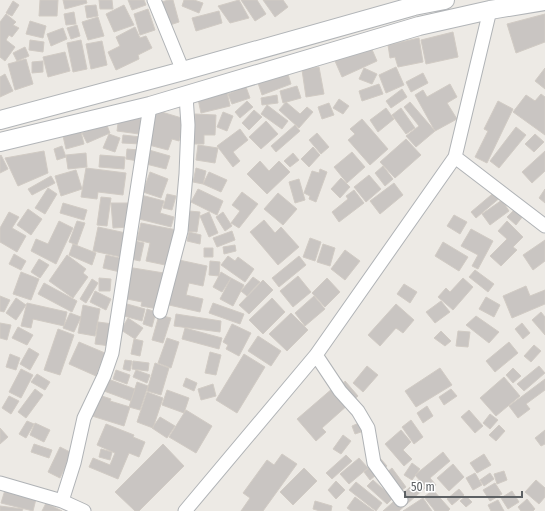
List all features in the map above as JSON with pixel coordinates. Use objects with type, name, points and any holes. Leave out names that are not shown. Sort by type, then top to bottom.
[{"type":"main road","points":[[0,120],[183,70],[413,3],[445,0]]},
{"type":"main road","points":[[0,142],[150,106],[419,26],[490,10],[545,1]]},
{"type":"street","points":[[154,0],[183,70]]},
{"type":"street","points":[[185,511],[316,355],[455,157],[490,10]]},
{"type":"street","points":[[160,312],[181,231],[186,174],[188,125],[186,96]]},
{"type":"street","points":[[62,501],[74,463],[84,418],[104,376],[112,353],[150,106]]},
{"type":"street","points":[[455,157],[545,226]]},
{"type":"street","points":[[316,355],[340,391],[358,411],[368,428],[374,463],[401,500]]},
{"type":"street","points":[[0,483],[62,501],[84,511]]},
{"type":"building","points":[[40,0],[58,0],[57,16],[39,16]]},
{"type":"building","points":[[63,0],[86,0],[87,3],[65,9]]},
{"type":"building","points":[[99,0],[112,0],[113,9],[100,9]]},
{"type":"building","points":[[128,0],[144,0],[146,5],[132,10]]},
{"type":"building","points":[[173,0],[179,22],[167,26],[161,2]]},
{"type":"building","points":[[184,0],[194,0],[203,3],[199,13],[182,6]]},
{"type":"building","points":[[239,0],[249,18],[230,23],[218,6]]},
{"type":"building","points":[[241,0],[257,0],[266,14],[255,21]]},
{"type":"building","points":[[263,0],[283,0],[288,7],[275,17]]},
{"type":"building","points":[[13,1],[19,5],[12,16],[6,13]]},
{"type":"building","points":[[96,5],[98,16],[87,18],[85,6]]},
{"type":"building","points":[[124,5],[134,25],[114,32],[106,14]]},
{"type":"building","points":[[148,9],[155,30],[140,35],[134,14]]},
{"type":"building","points":[[219,11],[222,23],[196,31],[192,18]]},
{"type":"building","points":[[74,12],[76,24],[66,25],[64,14]]},
{"type":"building","points":[[6,14],[16,22],[13,25],[19,28],[12,37],[9,35],[6,40],[15,47],[5,61],[0,57],[0,22]]},
{"type":"building","points":[[545,14],[545,42],[516,53],[507,24]]},
{"type":"building","points":[[98,17],[104,36],[88,40],[82,22]]},
{"type":"building","points":[[30,21],[46,26],[43,38],[26,34]]},
{"type":"building","points":[[77,25],[80,36],[71,39],[67,28]]},
{"type":"building","points":[[135,27],[140,38],[146,36],[152,48],[138,55],[139,59],[116,70],[108,52],[120,46],[116,37]]},
{"type":"building","points":[[63,28],[67,39],[51,46],[47,34]]},
{"type":"building","points":[[453,32],[458,57],[426,64],[421,40]]},
{"type":"building","points":[[419,38],[423,62],[398,67],[395,57],[390,58],[388,45]]},
{"type":"building","points":[[30,40],[44,42],[43,52],[29,50]]},
{"type":"building","points":[[81,40],[87,69],[73,72],[67,43]]},
{"type":"building","points":[[102,41],[107,65],[91,69],[86,44]]},
{"type":"building","points":[[370,45],[377,61],[342,77],[335,61]]},
{"type":"building","points":[[25,47],[29,56],[17,61],[13,53]]},
{"type":"building","points":[[65,52],[70,71],[48,77],[43,57]]},
{"type":"building","points":[[26,59],[33,84],[15,90],[8,64]]},
{"type":"building","points":[[43,61],[43,72],[32,73],[32,62]]},
{"type":"building","points":[[319,67],[324,94],[306,97],[302,70]]},
{"type":"building","points":[[396,67],[404,85],[386,93],[379,75]]},
{"type":"building","points":[[364,68],[377,74],[372,84],[359,79]]},
{"type":"building","points":[[545,68],[545,89],[535,81]]},
{"type":"building","points":[[287,71],[291,84],[262,95],[258,83]]},
{"type":"building","points":[[423,73],[428,83],[411,92],[406,82]]},
{"type":"building","points":[[5,74],[13,91],[0,97],[0,77]]},
{"type":"building","points":[[379,84],[383,94],[362,101],[359,91]]},
{"type":"building","points":[[450,84],[457,97],[447,103],[457,119],[435,131],[415,95],[423,90],[427,97]]},
{"type":"building","points":[[297,86],[301,98],[283,103],[280,91]]},
{"type":"building","points":[[246,87],[250,98],[232,104],[228,94]]},
{"type":"building","points":[[402,89],[407,97],[391,108],[386,101]]},
{"type":"building","points":[[227,92],[230,106],[201,113],[198,99]]},
{"type":"building","points":[[541,94],[545,97],[545,135],[513,112],[526,95],[535,101]]},
{"type":"building","points":[[277,95],[278,103],[262,105],[261,98]]},
{"type":"building","points":[[339,99],[349,106],[343,114],[333,108]]},
{"type":"building","points":[[247,101],[253,107],[240,118],[235,112]]},
{"type":"building","points":[[498,101],[513,109],[487,163],[475,157],[488,131],[484,129]]},
{"type":"building","points":[[286,102],[300,114],[307,107],[313,112],[299,128],[279,110]]},
{"type":"building","points":[[410,102],[435,131],[416,147],[406,136],[419,126],[404,107]]},
{"type":"building","points":[[329,103],[334,115],[322,119],[318,107]]},
{"type":"building","points":[[267,105],[288,121],[282,129],[261,114]]},
{"type":"building","points":[[386,108],[394,119],[378,132],[370,120]]},
{"type":"building","points":[[401,108],[415,128],[406,134],[392,115]]},
{"type":"building","points":[[155,110],[185,119],[179,141],[172,139],[168,150],[145,144]]},
{"type":"building","points":[[254,110],[262,117],[249,130],[242,123]]},
{"type":"building","points":[[223,112],[233,116],[227,131],[217,127]]},
{"type":"building","points":[[195,114],[216,115],[215,135],[204,135],[204,144],[193,144]]},
{"type":"building","points":[[119,115],[141,118],[139,134],[117,131]]},
{"type":"building","points":[[362,119],[388,149],[370,165],[348,140],[355,134],[350,129]]},
{"type":"building","points":[[266,121],[278,134],[261,149],[249,137]]},
{"type":"building","points":[[106,123],[110,133],[87,143],[82,133]]},
{"type":"building","points":[[295,125],[300,131],[276,152],[271,146]]},
{"type":"building","points":[[516,127],[526,135],[499,168],[490,161]]},
{"type":"building","points":[[240,129],[248,140],[233,152],[240,161],[233,167],[217,146]]},
{"type":"building","points":[[81,132],[84,144],[66,149],[63,136]]},
{"type":"building","points":[[317,133],[329,147],[321,154],[309,140]]},
{"type":"building","points":[[109,134],[120,138],[115,152],[103,148]]},
{"type":"building","points":[[535,134],[544,142],[534,152],[525,144]]},
{"type":"building","points":[[123,135],[141,137],[141,144],[122,143]]},
{"type":"building","points":[[406,139],[421,155],[395,178],[380,162]]},
{"type":"building","points":[[198,145],[218,148],[215,163],[196,160]]},
{"type":"building","points":[[62,146],[66,157],[57,160],[54,149]]},
{"type":"building","points":[[313,147],[320,155],[309,167],[301,159]]},
{"type":"building","points":[[127,149],[139,150],[138,161],[126,159]]},
{"type":"building","points":[[149,150],[170,156],[166,169],[146,164]]},
{"type":"building","points":[[44,151],[48,173],[18,186],[5,158]]},
{"type":"building","points":[[545,151],[545,171],[532,183],[522,172]]},
{"type":"building","points":[[352,152],[365,167],[347,183],[334,167]]},
{"type":"building","points":[[86,153],[87,167],[68,169],[66,155]]},
{"type":"building","points":[[293,153],[299,160],[290,167],[284,161]]},
{"type":"building","points":[[1,155],[8,169],[0,173],[0,156]]},
{"type":"building","points":[[100,155],[125,157],[124,169],[99,167]]},
{"type":"building","points":[[260,161],[269,171],[279,161],[290,172],[267,194],[247,174]]},
{"type":"building","points":[[383,166],[393,179],[385,186],[375,173]]},
{"type":"building","points":[[86,168],[126,173],[123,195],[98,192],[97,199],[81,197]]},
{"type":"building","points":[[196,168],[206,171],[203,184],[193,182]]},
{"type":"building","points":[[320,169],[327,172],[316,202],[309,199],[310,196],[304,193],[312,171],[319,173]]},
{"type":"building","points":[[76,170],[82,189],[61,196],[55,176]]},
{"type":"building","points":[[150,172],[168,179],[161,198],[143,192]]},
{"type":"building","points":[[209,172],[227,180],[221,192],[203,184]]},
{"type":"building","points":[[369,175],[381,189],[366,202],[354,187]]},
{"type":"building","points":[[51,176],[55,183],[32,195],[28,189]]},
{"type":"building","points":[[341,178],[350,187],[340,198],[331,189]]},
{"type":"building","points":[[299,179],[305,200],[295,203],[289,182]]},
{"type":"building","points":[[394,183],[403,195],[380,214],[370,201]]},
{"type":"building","points":[[48,188],[57,194],[45,214],[35,208]]},
{"type":"building","points":[[198,189],[223,201],[217,215],[191,202]]},
{"type":"building","points":[[545,189],[545,203],[539,198]]},
{"type":"building","points":[[354,190],[364,203],[339,222],[332,212],[348,199],[346,196]]},
{"type":"building","points":[[497,190],[502,196],[476,218],[471,212]]},
{"type":"building","points":[[242,192],[258,204],[239,228],[231,223],[240,211],[232,205]]},
{"type":"building","points":[[278,193],[297,209],[283,225],[264,209]]},
{"type":"building","points":[[167,194],[176,196],[172,210],[163,208]]},
{"type":"building","points":[[141,195],[164,201],[160,213],[174,217],[171,227],[135,218]]},
{"type":"building","points":[[101,197],[111,198],[107,226],[97,225]]},
{"type":"building","points":[[502,200],[509,211],[490,225],[482,214]]},
{"type":"building","points":[[63,203],[87,210],[84,220],[60,213]]},
{"type":"building","points":[[111,203],[128,203],[129,227],[113,228]]},
{"type":"building","points":[[28,209],[42,219],[31,235],[17,225]]},
{"type":"building","points":[[515,209],[523,216],[516,225],[507,217]]},
{"type":"building","points":[[189,211],[200,212],[197,232],[186,231]]},
{"type":"building","points":[[9,212],[19,217],[12,228],[26,236],[17,252],[0,242],[0,228]]},
{"type":"building","points":[[209,212],[218,233],[209,237],[200,216]]},
{"type":"building","points":[[223,212],[232,226],[225,231],[216,217]]},
{"type":"building","points":[[454,215],[467,222],[460,234],[447,226]]},
{"type":"building","points":[[264,220],[275,233],[281,227],[299,247],[278,265],[250,232]]},
{"type":"building","points":[[59,221],[73,228],[56,264],[31,251],[36,239],[48,244]]},
{"type":"building","points":[[77,221],[85,223],[77,245],[69,242]]},
{"type":"building","points":[[507,221],[523,237],[513,247],[517,250],[501,266],[490,256],[507,239],[498,231]]},
{"type":"building","points":[[141,223],[177,230],[170,266],[146,261],[150,243],[137,240]]},
{"type":"building","points":[[98,227],[126,233],[121,257],[93,251]]},
{"type":"building","points":[[471,229],[493,241],[478,269],[472,266],[478,255],[461,246]]},
{"type":"building","points":[[232,231],[235,240],[217,247],[213,238]]},
{"type":"building","points":[[189,232],[201,235],[200,244],[187,241]]},
{"type":"building","points":[[310,238],[321,242],[315,261],[303,257]]},
{"type":"building","points":[[545,240],[545,261],[533,270],[523,255]]},
{"type":"building","points":[[135,241],[144,243],[140,261],[131,259]]},
{"type":"building","points":[[443,242],[468,257],[459,271],[435,256]]},
{"type":"building","points":[[73,244],[96,253],[92,265],[69,255]]},
{"type":"building","points":[[323,244],[335,248],[330,266],[317,262]]},
{"type":"building","points":[[235,245],[236,251],[224,254],[223,247]]},
{"type":"building","points":[[204,248],[213,248],[213,257],[204,257]]},
{"type":"building","points":[[345,250],[360,261],[345,280],[331,269]]},
{"type":"building","points":[[14,254],[26,261],[21,270],[9,264]]},
{"type":"building","points":[[67,255],[86,269],[83,273],[88,277],[73,298],[49,281]]},
{"type":"building","points":[[106,255],[124,259],[120,272],[103,268]]},
{"type":"building","points":[[228,256],[235,261],[238,257],[254,269],[245,282],[221,265]]},
{"type":"building","points":[[299,256],[306,265],[279,287],[272,278]]},
{"type":"building","points":[[39,259],[49,265],[40,278],[31,272]]},
{"type":"building","points":[[179,260],[207,266],[203,286],[189,283],[186,295],[203,299],[200,312],[169,305]]},
{"type":"building","points":[[210,261],[220,262],[219,276],[209,275]]},
{"type":"building","points":[[127,267],[164,273],[158,309],[141,306],[142,302],[122,298]]},
{"type":"building","points":[[475,270],[494,284],[488,292],[469,277]]},
{"type":"building","points":[[21,272],[39,279],[31,300],[13,294]]},
{"type":"building","points":[[221,272],[231,278],[222,292],[213,287]]},
{"type":"building","points":[[298,276],[311,292],[293,307],[280,291]]},
{"type":"building","points":[[253,277],[260,282],[247,296],[241,291]]},
{"type":"building","points":[[99,278],[111,279],[110,291],[99,291]]},
{"type":"building","points":[[231,278],[244,285],[233,306],[220,299]]},
{"type":"building","points":[[327,278],[340,292],[325,307],[312,293]]},
{"type":"building","points":[[463,278],[473,287],[453,310],[438,297],[446,288],[450,292]]},
{"type":"building","points":[[92,279],[98,283],[86,303],[80,299]]},
{"type":"building","points":[[263,280],[273,290],[249,314],[239,305]]},
{"type":"building","points":[[44,283],[77,301],[72,312],[38,294]]},
{"type":"building","points":[[404,284],[417,292],[410,303],[397,294]]},
{"type":"building","points":[[526,286],[530,296],[545,290],[545,304],[512,318],[503,296]]},
{"type":"building","points":[[95,291],[111,299],[106,310],[90,302]]},
{"type":"building","points":[[0,296],[10,300],[4,312],[0,311]]},
{"type":"building","points":[[314,296],[325,309],[305,326],[295,313]]},
{"type":"building","points":[[486,297],[500,305],[494,317],[479,309]]},
{"type":"building","points":[[16,298],[26,305],[16,320],[6,313]]},
{"type":"building","points":[[272,298],[285,312],[263,334],[249,320]]},
{"type":"building","points":[[441,301],[450,312],[435,323],[426,312]]},
{"type":"building","points":[[27,303],[67,312],[64,326],[33,319],[31,328],[21,326]]},
{"type":"building","points":[[213,303],[244,314],[240,324],[209,313]]},
{"type":"building","points":[[127,304],[145,309],[142,321],[124,316]]},
{"type":"building","points":[[396,304],[414,320],[403,333],[396,328],[380,346],[368,335]]},
{"type":"building","points":[[83,305],[100,309],[95,336],[78,333]]},
{"type":"building","points":[[147,309],[156,312],[152,327],[143,324]]},
{"type":"building","points":[[541,312],[545,317],[545,335],[532,320]]},
{"type":"building","points":[[70,313],[81,317],[74,332],[63,328]]},
{"type":"building","points":[[291,313],[308,330],[287,351],[269,334]]},
{"type":"building","points":[[176,314],[221,321],[220,332],[174,326]]},
{"type":"building","points":[[159,315],[171,318],[163,343],[152,340]]},
{"type":"building","points":[[476,316],[499,332],[489,343],[466,325]]},
{"type":"building","points":[[128,318],[143,328],[135,339],[121,330]]},
{"type":"building","points":[[98,322],[113,324],[110,346],[95,344]]},
{"type":"building","points":[[0,323],[11,325],[7,340],[0,338]]},
{"type":"building","points":[[522,323],[530,333],[523,339],[515,329]]},
{"type":"building","points":[[232,324],[251,333],[239,356],[226,349],[228,345],[223,342]]},
{"type":"building","points":[[18,327],[33,335],[27,345],[12,338]]},
{"type":"building","points":[[185,328],[222,338],[219,349],[182,339]]},
{"type":"building","points":[[58,329],[74,335],[60,375],[44,370]]},
{"type":"building","points":[[441,331],[451,341],[445,346],[434,338]]},
{"type":"building","points":[[458,331],[470,332],[468,347],[456,346]]},
{"type":"building","points":[[258,336],[281,351],[271,366],[248,351]]},
{"type":"building","points":[[167,338],[179,342],[171,368],[158,363]]},
{"type":"building","points":[[134,339],[143,341],[140,356],[131,354]]},
{"type":"building","points":[[79,342],[105,353],[96,376],[69,364]]},
{"type":"building","points":[[509,342],[518,353],[495,372],[486,361]]},
{"type":"building","points":[[534,345],[541,351],[531,362],[524,356]]},
{"type":"building","points":[[29,348],[39,354],[30,370],[20,364]]},
{"type":"building","points":[[210,352],[221,355],[216,375],[205,373]]},
{"type":"building","points":[[10,354],[20,358],[16,370],[6,367]]},
{"type":"building","points":[[244,354],[265,367],[237,413],[216,400]]},
{"type":"building","points":[[125,360],[132,361],[130,371],[123,369]]},
{"type":"building","points":[[133,361],[149,363],[148,371],[132,369]]},
{"type":"building","points":[[155,363],[169,368],[161,395],[147,391]]},
{"type":"building","points":[[367,366],[378,375],[363,392],[353,383]]},
{"type":"building","points":[[539,366],[545,373],[524,391],[517,384]]},
{"type":"building","points":[[440,368],[452,385],[416,407],[405,391]]},
{"type":"building","points":[[513,368],[521,376],[513,383],[506,375]]},
{"type":"building","points":[[21,369],[33,375],[21,398],[9,392]]},
{"type":"building","points":[[116,370],[130,375],[127,384],[113,379]]},
{"type":"building","points":[[136,370],[150,375],[147,383],[133,377]]},
{"type":"building","points":[[37,374],[50,382],[45,390],[31,382]]},
{"type":"building","points":[[337,375],[344,383],[345,381],[358,396],[322,428],[326,432],[316,441],[297,419],[333,388]]},
{"type":"building","points":[[504,377],[520,396],[496,416],[480,398]]},
{"type":"building","points":[[186,378],[197,383],[194,391],[183,386]]},
{"type":"building","points":[[108,379],[135,389],[131,401],[104,391]]},
{"type":"building","points":[[545,379],[545,390],[526,404],[530,409],[518,418],[509,406]]},
{"type":"building","points":[[137,382],[148,386],[140,410],[129,407]]},
{"type":"building","points":[[213,384],[216,396],[201,400],[198,389]]},
{"type":"building","points":[[35,389],[43,395],[26,418],[18,412]]},
{"type":"building","points":[[451,389],[457,396],[444,405],[439,397]]},
{"type":"building","points":[[167,390],[189,398],[184,413],[162,405]]},
{"type":"building","points":[[147,392],[163,398],[153,428],[137,422]]},
{"type":"building","points":[[99,395],[111,399],[110,401],[130,407],[124,426],[92,416]]},
{"type":"building","points":[[9,396],[19,401],[11,414],[2,408]]},
{"type":"building","points":[[427,406],[433,416],[423,423],[417,413]]},
{"type":"building","points":[[186,410],[212,426],[196,453],[169,437]]},
{"type":"building","points":[[469,410],[483,426],[475,433],[461,417]]},
{"type":"building","points":[[490,414],[498,420],[490,429],[483,423]]},
{"type":"building","points":[[160,417],[175,426],[167,438],[152,428]]},
{"type":"building","points":[[366,420],[370,429],[355,434],[352,426]]},
{"type":"building","points":[[411,420],[423,437],[414,444],[402,427]]},
{"type":"building","points":[[27,421],[34,424],[26,438],[19,434]]},
{"type":"building","points":[[35,423],[50,430],[44,442],[30,435]]},
{"type":"building","points":[[106,424],[134,435],[133,437],[145,442],[139,457],[129,453],[118,479],[89,467],[93,458],[110,465],[115,453],[97,445]]},
{"type":"building","points":[[499,425],[505,431],[496,441],[489,435]]},
{"type":"building","points":[[0,428],[8,437],[0,444]]},
{"type":"building","points":[[401,430],[411,442],[403,450],[412,459],[404,466],[385,444]]},
{"type":"building","points":[[545,430],[545,444],[541,446],[535,438]]},
{"type":"building","points":[[343,435],[351,441],[341,454],[333,449]]},
{"type":"building","points":[[34,444],[52,450],[49,458],[31,452]]},
{"type":"building","points":[[163,444],[184,466],[139,511],[135,511],[115,492]]},
{"type":"building","points":[[60,447],[72,453],[60,478],[48,472]]},
{"type":"building","points":[[101,449],[112,452],[110,460],[99,457]]},
{"type":"building","points":[[443,452],[450,461],[430,478],[436,485],[429,491],[415,475]]},
{"type":"building","points":[[282,454],[297,464],[263,511],[241,511],[250,498],[243,493],[267,460],[274,465]]},
{"type":"building","points":[[484,454],[491,465],[477,473],[470,463]]},
{"type":"building","points":[[346,455],[352,461],[332,479],[326,473]]},
{"type":"building","points":[[359,458],[368,468],[349,484],[340,474]]},
{"type":"building","points":[[380,458],[387,466],[370,480],[364,472]]},
{"type":"building","points":[[412,463],[420,469],[412,480],[404,475]]},
{"type":"building","points":[[453,464],[464,477],[449,491],[437,478]]},
{"type":"building","points":[[304,468],[317,481],[293,505],[280,492]]},
{"type":"building","points":[[392,468],[406,487],[394,496],[380,478]]},
{"type":"building","points":[[504,471],[507,480],[497,484],[494,474]]},
{"type":"building","points":[[475,473],[482,485],[473,490],[466,478]]},
{"type":"building","points":[[490,473],[494,479],[484,486],[480,480]]},
{"type":"building","points":[[373,480],[393,498],[387,504],[367,486]]},
{"type":"building","points":[[418,480],[425,488],[399,511],[383,511]]},
{"type":"building","points":[[536,480],[545,488],[545,497],[539,504],[525,492]]},
{"type":"building","points":[[336,481],[345,490],[336,499],[328,490]]},
{"type":"building","points":[[356,482],[382,503],[376,511],[349,490]]},
{"type":"building","points":[[495,483],[502,494],[490,501],[483,490]]},
{"type":"building","points":[[459,489],[464,495],[452,505],[447,499]]},
{"type":"building","points":[[5,490],[36,499],[33,511],[1,503]]},
{"type":"building","points":[[433,490],[450,509],[448,511],[435,511],[424,497]]},
{"type":"building","points":[[512,491],[519,502],[508,509],[501,498]]},
{"type":"building","points":[[466,496],[472,502],[466,507],[460,501]]},
{"type":"building","points":[[355,497],[374,511],[351,511],[347,508]]},
{"type":"building","points":[[423,498],[432,511],[403,511]]},
{"type":"building","points":[[527,499],[535,509],[533,511],[521,511],[518,507]]},
{"type":"building","points":[[498,500],[504,511],[491,511],[488,505]]},
{"type":"building","points":[[315,501],[332,506],[331,511],[320,511],[313,509]]},
{"type":"building","points":[[46,503],[62,511],[42,511]]},
{"type":"building","points":[[0,506],[23,509],[22,511],[0,511]]}]
